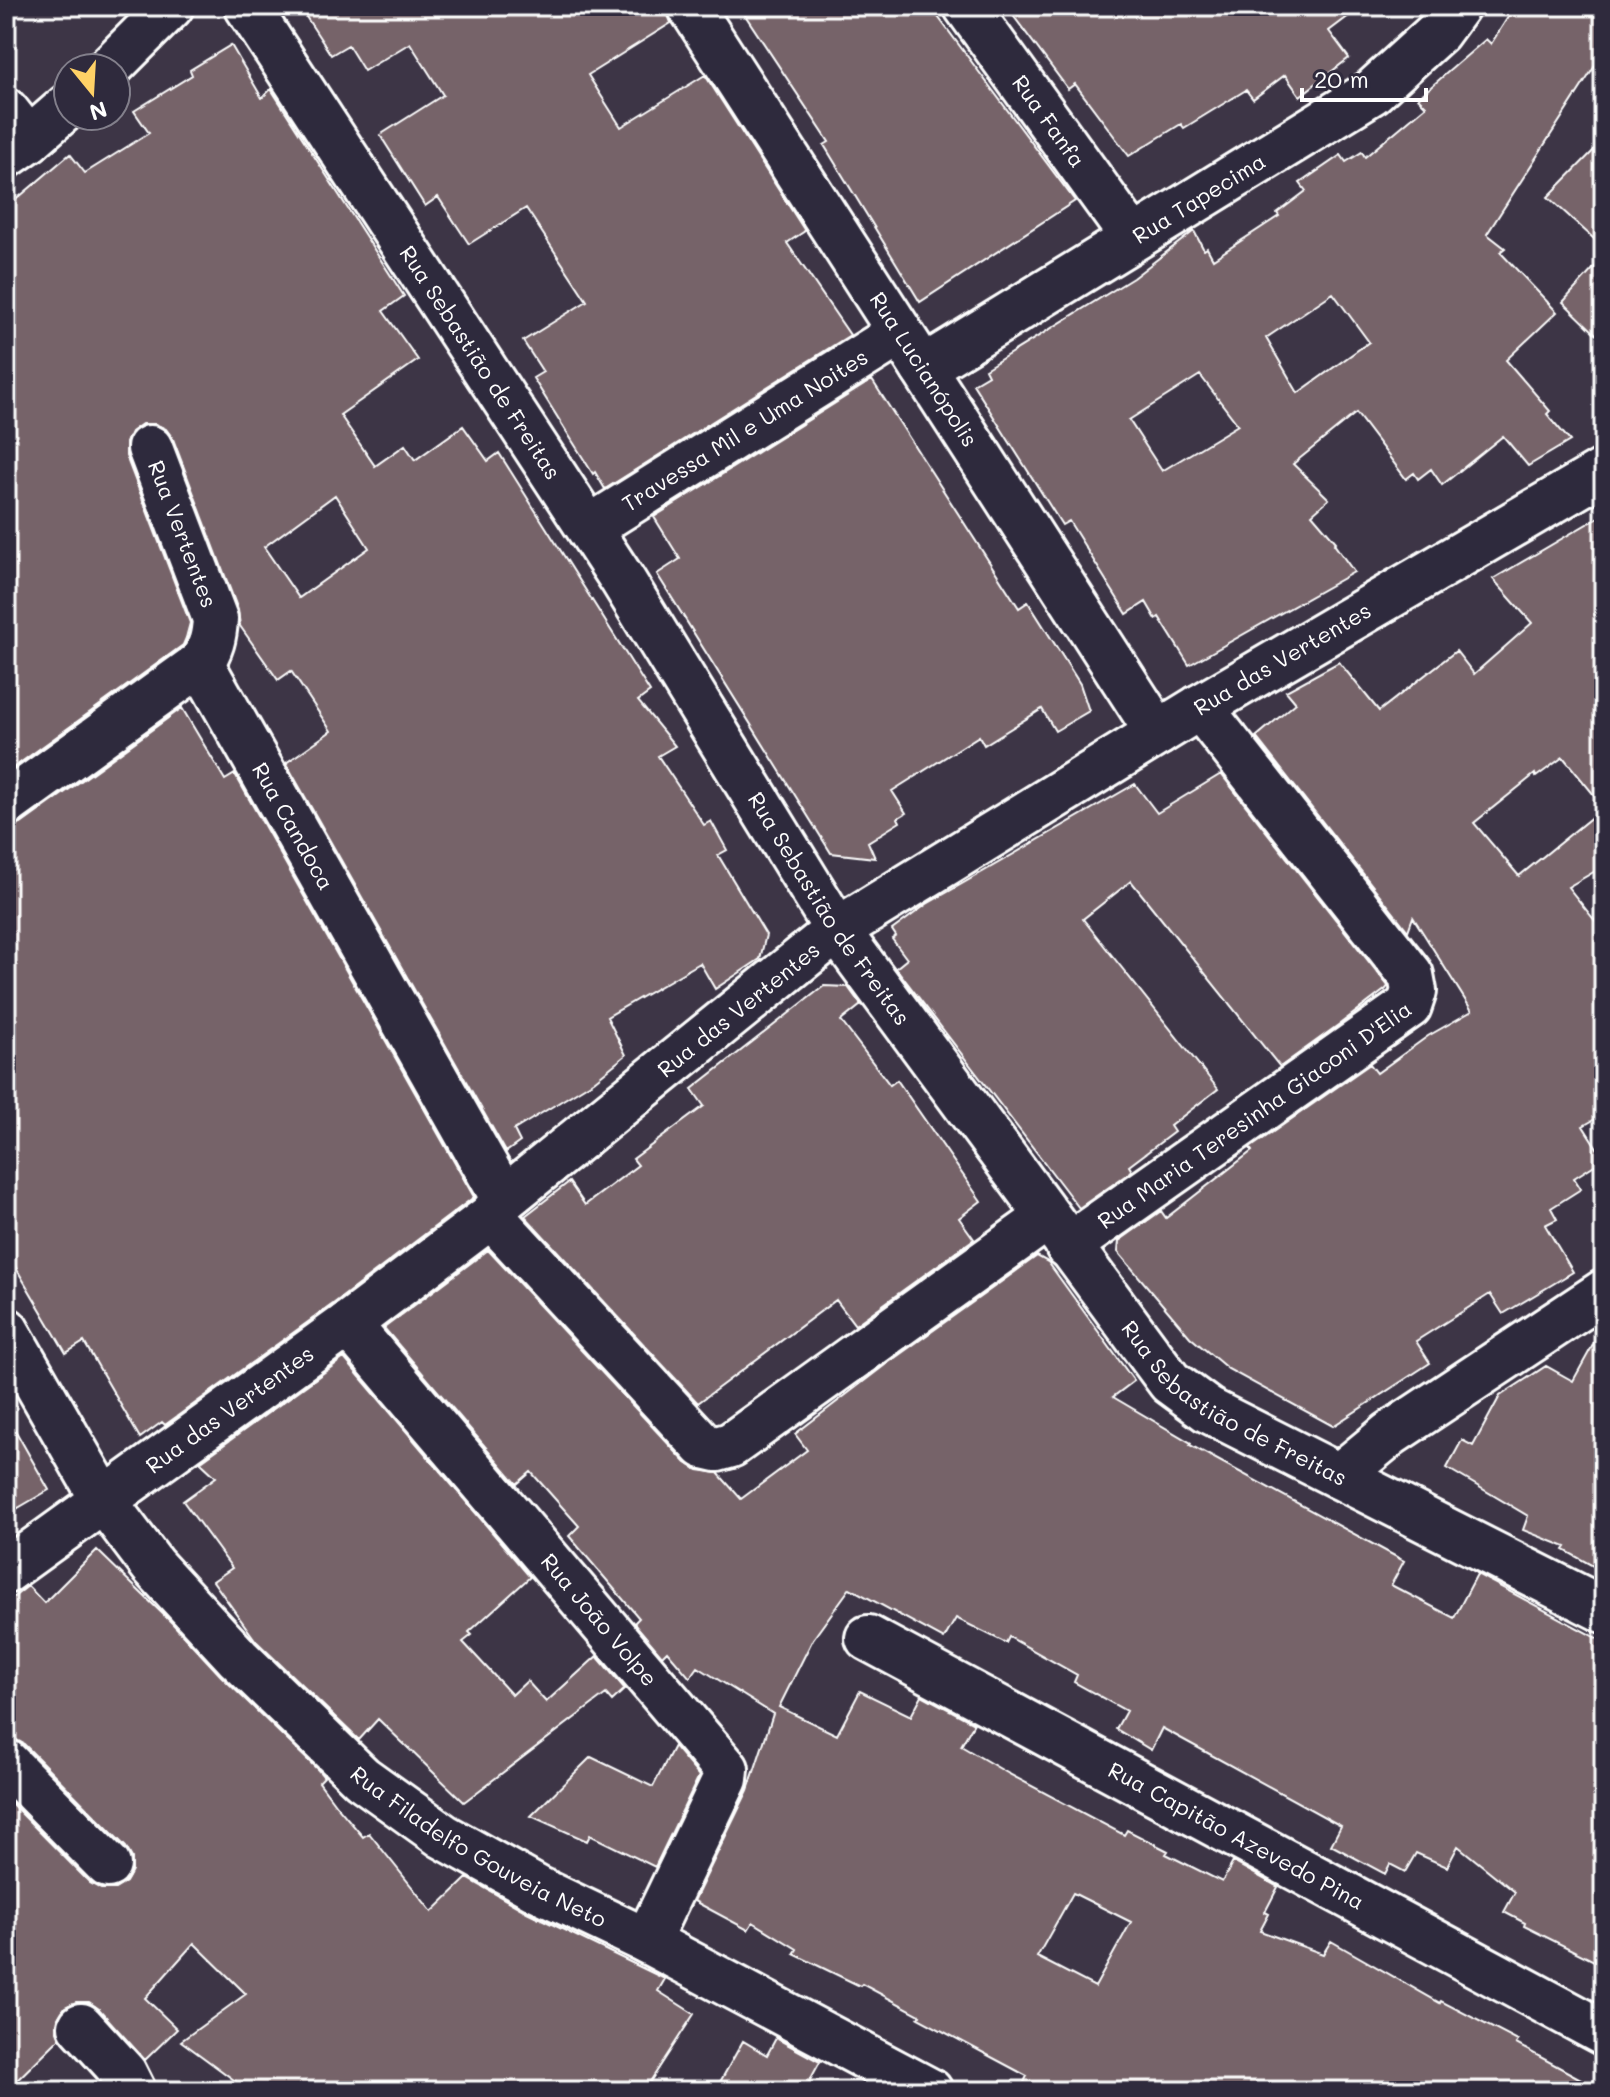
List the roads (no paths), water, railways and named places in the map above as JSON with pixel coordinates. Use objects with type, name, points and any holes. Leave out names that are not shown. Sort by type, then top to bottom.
[{"type":"street","points":[[125,52],[171,6]]},
{"type":"street","name":"Rua Sebastião de Freitas","points":[[247,6],[589,528],[837,930],[1170,1382],[1208,1410],[1604,1610]]},
{"type":"street","name":"Rua Lucianópolis","points":[[690,6],[1158,733]]},
{"type":"street","name":"Rua Fanfa","points":[[966,6],[1133,238]]},
{"type":"street","name":"Rua Tapecima","points":[[911,351],[1133,238],[1372,92],[1438,32],[1457,6]]},
{"type":"street","points":[[14,136],[52,115]]},
{"type":"street","name":"Travessa Mil e Uma Noites","points":[[589,528],[911,351]]},
{"type":"street","name":"Rua Vertentes","points":[[150,448],[215,619],[209,652],[201,663]]},
{"type":"street","name":"Rua das Vertentes","points":[[6,1571],[348,1324],[498,1208],[837,930],[1200,707],[1604,471]]},
{"type":"street","points":[[6,804],[201,663]]},
{"type":"street","name":"Rua Candoca","points":[[201,663],[498,1208],[704,1446]]},
{"type":"street","name":"Rua Maria Teresinha Giaconi D'Elia","points":[[704,1446],[717,1449],[731,1445],[1409,1006],[1414,991],[1411,975],[1200,707]]},
{"type":"street","points":[[1339,1476],[1390,1434],[1604,1292]]},
{"type":"street","name":"Rua João Volpe","points":[[348,1324],[726,1769],[725,1779],[647,1941]]},
{"type":"street","name":"Rua Filadelfo Gouveia Neto","points":[[6,1330],[104,1501],[153,1566],[238,1658],[362,1778],[443,1836],[538,1889],[647,1941],[930,2091]]},
{"type":"street","name":"Rua Capitão Azevedo Pina","points":[[868,1638],[1604,2033]]},
{"type":"street","points":[[6,1762],[108,1865]]},
{"type":"street","points":[[81,2026],[124,2073],[133,2091]]}]
